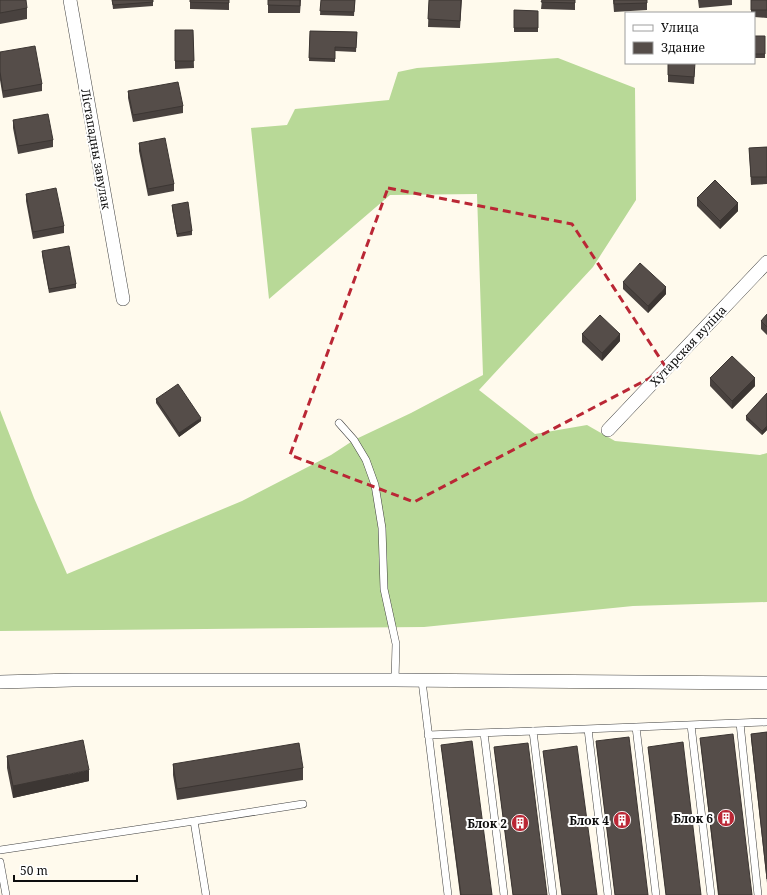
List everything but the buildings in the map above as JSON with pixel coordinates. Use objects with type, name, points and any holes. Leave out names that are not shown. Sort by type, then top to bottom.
[{"type":"street","name":"Лістападны завулак","points":[[70,0],[123,299]]},
{"type":"street","name":"Хутарская вуліца","points":[[608,430],[767,262]]},
{"type":"street","points":[[0,682],[73,680],[395,680],[422,682],[767,683]]},
{"type":"lane","points":[[339,423],[354,440],[366,460],[375,485],[382,528],[384,589],[396,644],[395,680]]},
{"type":"lane","points":[[422,682],[448,895]]},
{"type":"lane","points":[[428,735],[767,722]]},
{"type":"lane","points":[[740,724],[758,895]]},
{"type":"lane","points":[[691,725],[711,895]]},
{"type":"lane","points":[[636,727],[656,895]]},
{"type":"lane","points":[[588,729],[608,895]]},
{"type":"lane","points":[[533,731],[553,895]]},
{"type":"lane","points":[[484,733],[504,895]]},
{"type":"lane","points":[[0,850],[303,804]]},
{"type":"lane","points":[[194,821],[206,895]]},
{"type":"lane","points":[[0,862],[6,895]]},
{"type":"highlighted area","points":[[388,188],[572,224],[667,369],[414,502],[290,455]]},
{"type":"green space","points":[[558,58],[635,88],[636,200],[593,267],[479,390],[535,434],[587,425],[615,441],[760,455],[767,453],[767,602],[633,606],[424,627],[0,631],[0,410],[34,498],[67,574],[242,501],[331,455],[354,440],[411,413],[483,375],[477,194],[390,195],[269,299],[251,128],[287,125],[295,109],[389,100],[398,72],[417,68]]},
{"type":"place","name":"Блок 6","points":[[726,818]]},
{"type":"place","name":"Блок 4","points":[[622,820]]},
{"type":"place","name":"Блок 2","points":[[520,823]]}]
